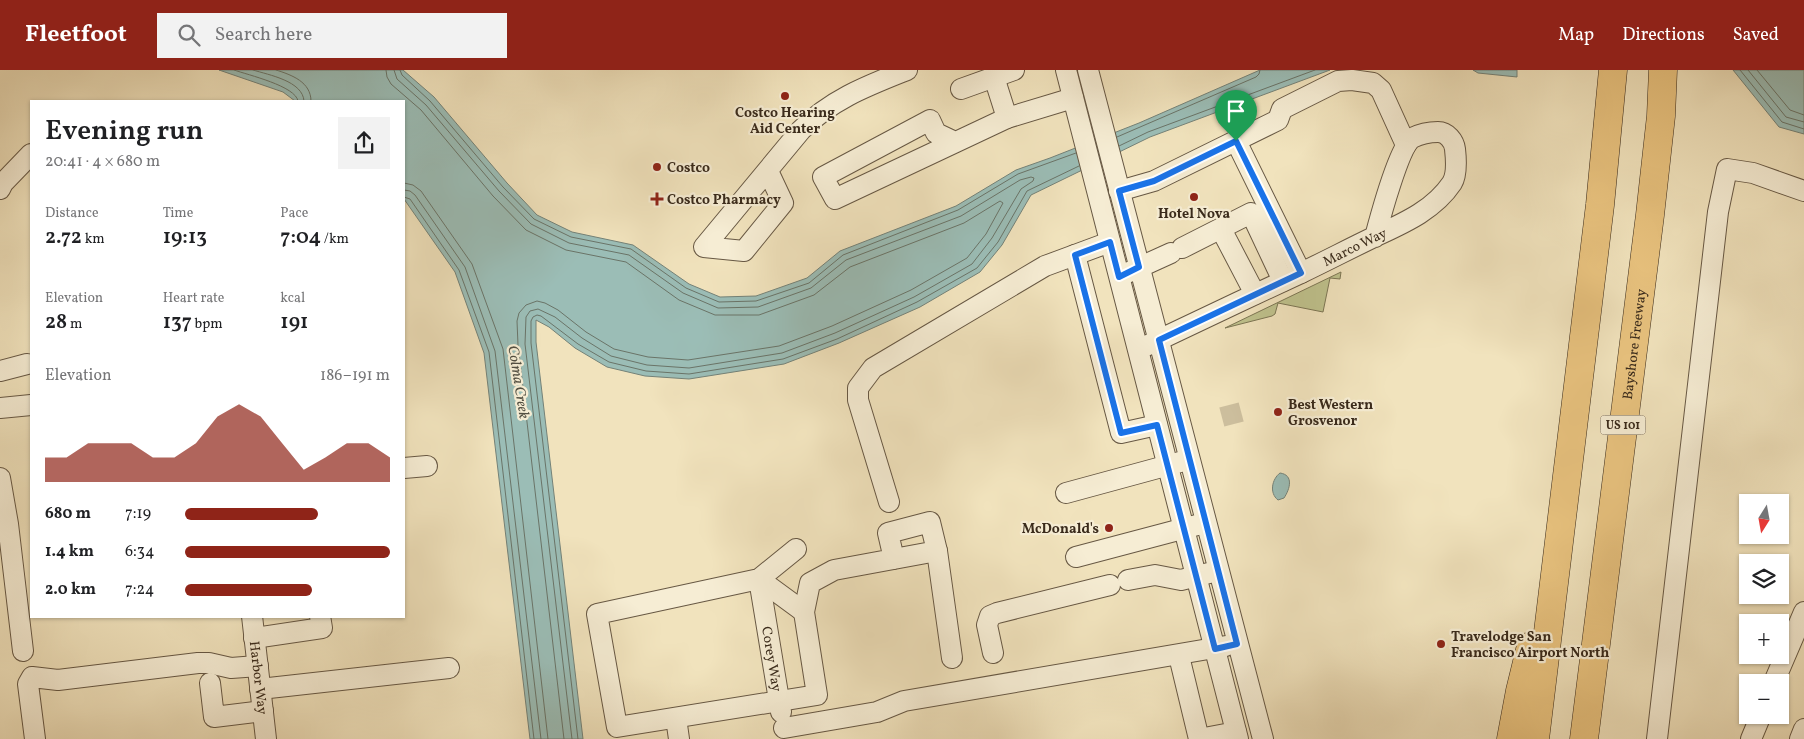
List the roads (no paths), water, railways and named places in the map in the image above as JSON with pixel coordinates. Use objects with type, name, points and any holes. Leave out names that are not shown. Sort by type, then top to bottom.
[{"type":"highway","points":[[1600,205],[1607,70]]},
{"type":"highway","points":[[1535,739],[1600,205],[1613,70]]},
{"type":"highway","name":"Bayshore Freeway","points":[[1584,739],[1651,206],[1661,116],[1663,70]]},
{"type":"highway","points":[[1511,739],[1520,691],[1559,533]]},
{"type":"highway","points":[[1595,739],[1598,635]]},
{"type":"street","points":[[768,171],[802,130],[826,108],[854,92],[907,70]]},
{"type":"street","points":[[961,89],[1014,70]]},
{"type":"street","points":[[1066,70],[1237,735],[1199,739],[1179,656]]},
{"type":"street","points":[[1088,70],[1263,739]]},
{"type":"street","points":[[994,77],[1007,118]]},
{"type":"street","points":[[1119,191],[1154,181],[1278,120],[1282,109],[1338,81],[1352,80],[1373,83],[1381,90],[1406,145],[1395,172],[1375,237]]},
{"type":"street","points":[[955,142],[936,133],[930,120],[823,177],[835,199],[1007,118],[1073,98]]},
{"type":"street","name":"Marco Way","points":[[1138,350],[1343,254],[1404,224],[1423,212],[1440,198],[1454,181],[1456,157],[1454,144],[1448,136],[1440,132],[1425,133],[1412,139],[1406,145]]},
{"type":"street","points":[[1236,141],[1301,273]]},
{"type":"street","points":[[0,189],[3,183],[30,155]]},
{"type":"street","points":[[1657,739],[1717,221],[1727,169],[1753,172],[1804,191]]},
{"type":"street","points":[[1119,277],[1177,251],[1251,213],[1283,281]]},
{"type":"street","points":[[1221,229],[1255,294]]},
{"type":"street","points":[[889,502],[858,400],[858,388],[873,368],[1045,266],[1110,242]]},
{"type":"street","points":[[1075,255],[1121,433],[1157,425]]},
{"type":"street","points":[[0,371],[27,364]]},
{"type":"street","points":[[0,408],[30,405]]},
{"type":"street","points":[[1066,493],[1190,459]]},
{"type":"street","points":[[405,468],[427,466]]},
{"type":"street","points":[[0,478],[8,524],[22,651]]},
{"type":"street","points":[[894,559],[888,533],[930,522],[937,552],[952,658]]},
{"type":"street","points":[[1076,557],[1206,523]]},
{"type":"street","points":[[796,549],[759,579],[597,614],[617,728],[817,694],[804,612],[810,583],[834,570],[937,552]]},
{"type":"street","points":[[994,653],[987,625],[990,616],[997,613],[1155,575],[1181,580],[1218,571]]},
{"type":"street","points":[[759,579],[804,612]]},
{"type":"street","name":"Corey Way","points":[[759,579],[785,733]]},
{"type":"street","points":[[1777,674],[1804,612]]},
{"type":"street","name":"Harbor Way","points":[[252,618],[266,739]]},
{"type":"street","points":[[254,638],[322,628],[320,618]]},
{"type":"street","points":[[785,733],[877,712],[904,701],[1179,656],[1237,644]]},
{"type":"street","points":[[35,739],[28,684],[32,677],[58,680],[209,663],[230,668],[258,666]]},
{"type":"street","points":[[260,689],[449,668]]},
{"type":"street","points":[[210,683],[214,717],[263,711]]},
{"type":"street","points":[[676,718],[679,739]]},
{"type":"street","points":[[1751,739],[1757,724]]},
{"type":"street","points":[[1800,739],[1804,729]]},
{"type":"water","name":"Colma Creek","points":[[219,70],[403,70],[434,97],[507,183],[537,215],[572,232],[633,245],[689,284],[720,297],[756,296],[807,278],[840,251],[956,206],[1016,170],[1139,123],[1260,70],[1330,70],[1150,137],[1031,195],[1002,245],[980,272],[920,307],[839,343],[784,364],[689,379],[645,376],[607,367],[575,348],[549,327],[536,320],[536,342],[583,739],[530,739],[484,353],[455,272],[405,200],[405,100],[294,100],[283,92]]},
{"type":"water","points":[[1473,70],[1517,70],[1517,77],[1478,73]]},
{"type":"water","points":[[1733,70],[1804,70],[1804,134],[1779,127]]},
{"type":"water","points":[[1280,473],[1287,476],[1290,483],[1284,498],[1278,500],[1273,494],[1273,486],[1275,479]]},
{"type":"tunnel","points":[[1229,405],[1234,424]]},
{"type":"place","name":"Costco Hearing Aid Center","points":[[785,96]]},
{"type":"place","name":"Costco","points":[[657,167]]},
{"type":"place","name":"Hotel Nova","points":[[1194,197]]},
{"type":"place","name":"Costco Pharmacy","points":[[657,199]]},
{"type":"place","name":"Best Western Grosvenor","points":[[1278,412]]},
{"type":"place","name":"McDonald's","points":[[1109,528]]},
{"type":"place","name":"Travelodge San Francisco Airport North","points":[[1441,644]]}]
